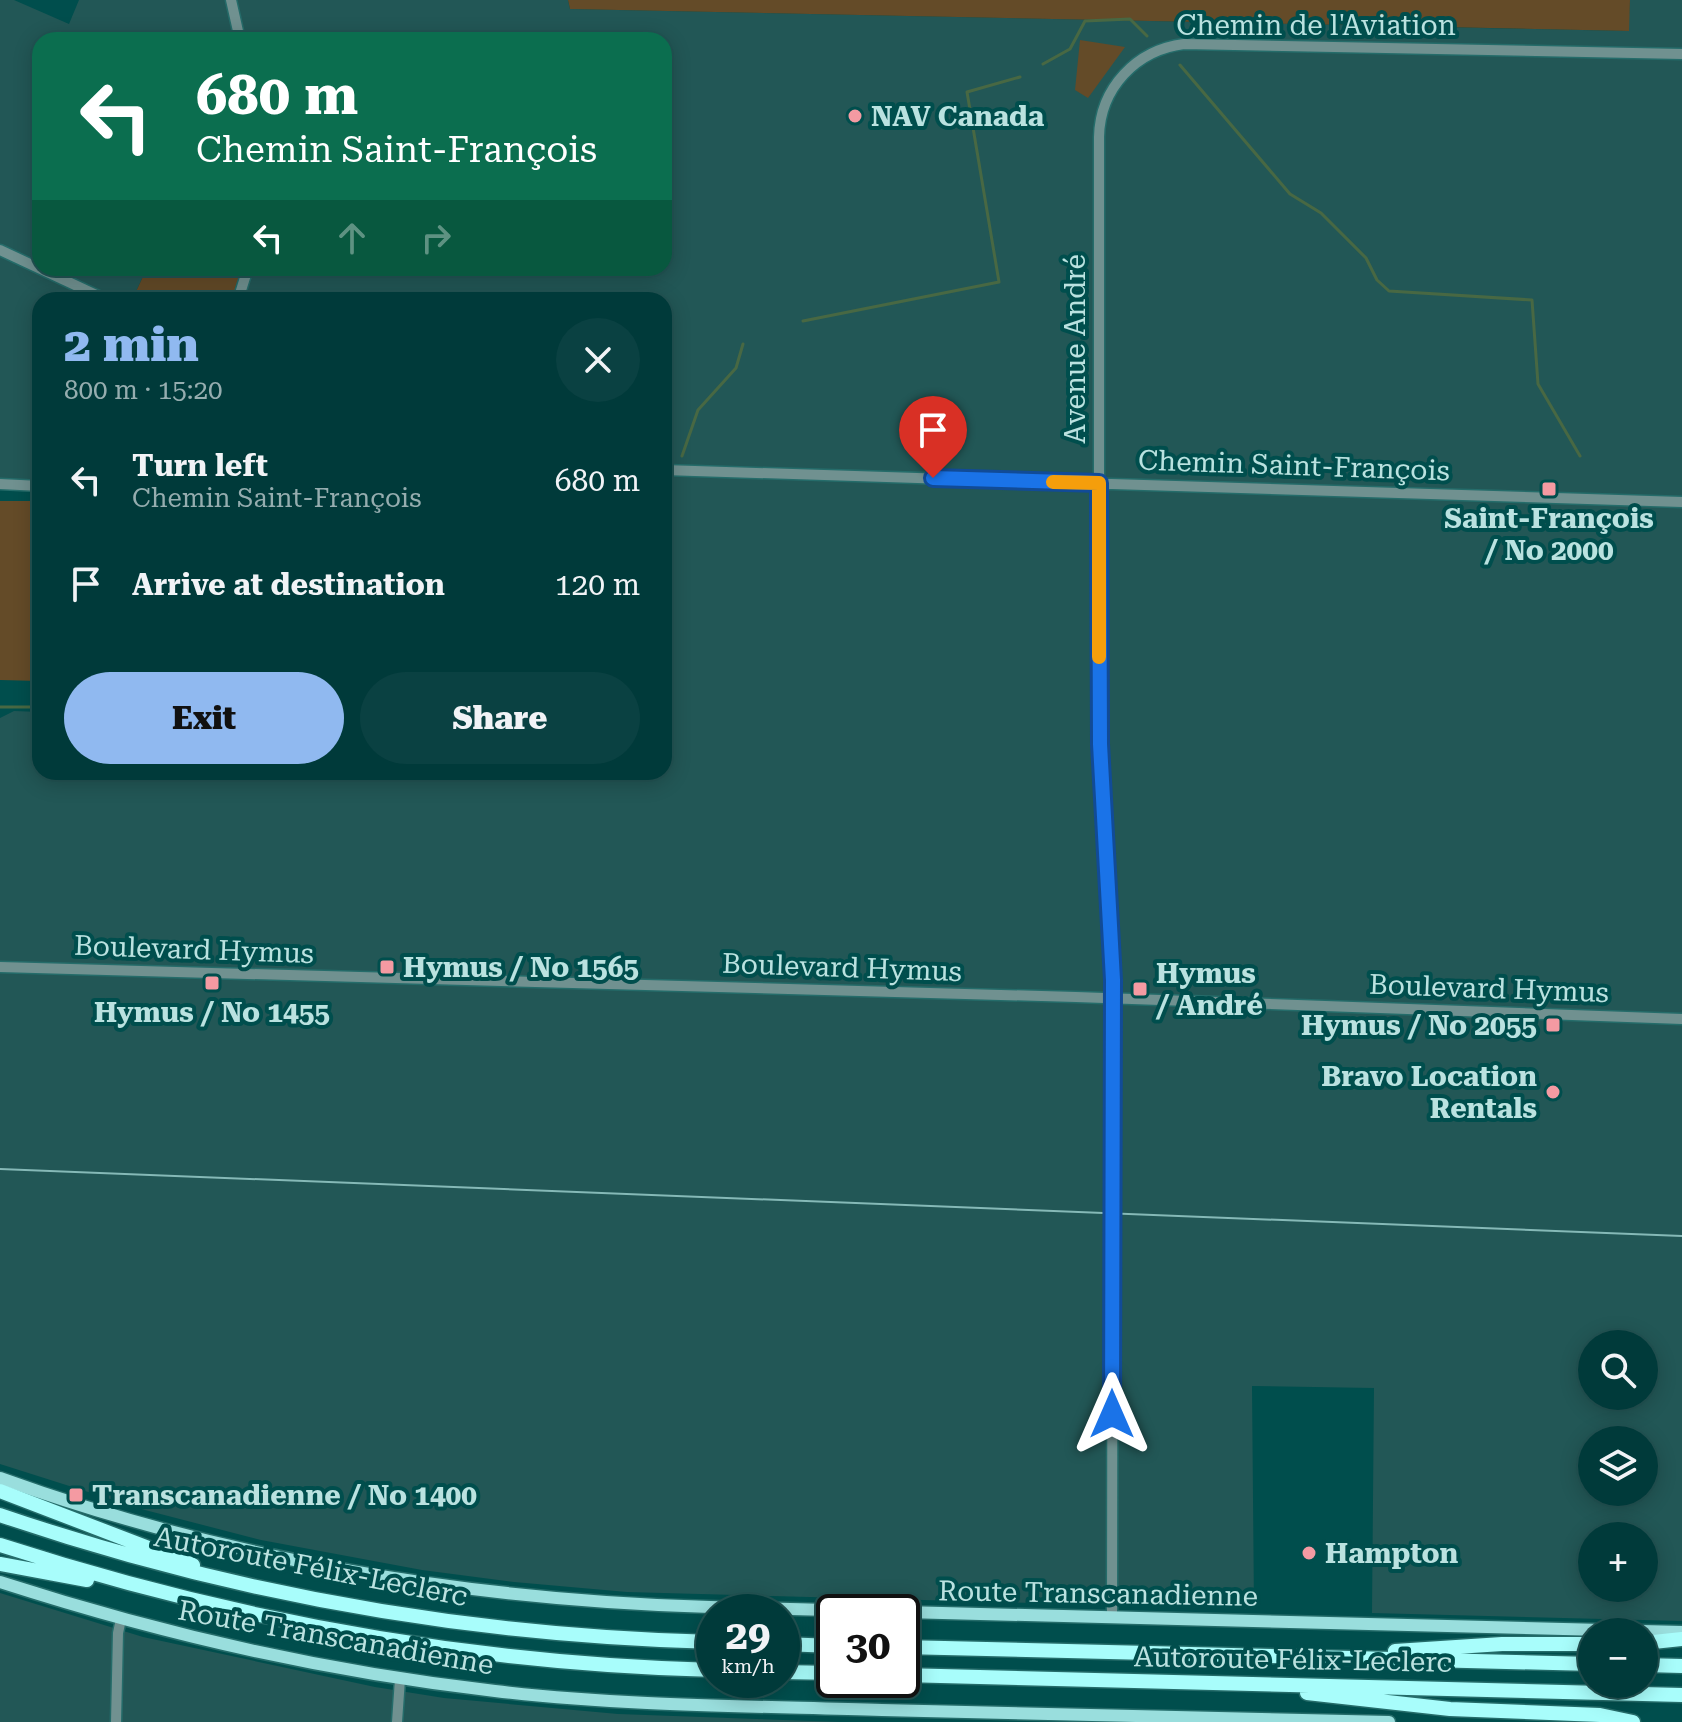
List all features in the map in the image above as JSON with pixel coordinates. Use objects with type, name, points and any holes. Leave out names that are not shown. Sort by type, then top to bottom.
[{"type":"highway","points":[[0,1491],[246,1585]]},
{"type":"highway","name":"Autoroute Félix-Leclerc","points":[[0,1515],[114,1551],[246,1585],[360,1608],[467,1624],[600,1637],[696,1641]]},
{"type":"highway","name":"Autoroute Félix-Leclerc","points":[[0,1545],[163,1593],[301,1625],[452,1650],[570,1663],[696,1669]]},
{"type":"highway","points":[[0,1564],[163,1593]]},
{"type":"highway","points":[[1658,1642],[1682,1639]]},
{"type":"highway","points":[[1291,1657],[1502,1644],[1578,1644]]},
{"type":"highway","name":"Autoroute Félix-Leclerc","points":[[920,1647],[1578,1664]]},
{"type":"highway","points":[[1658,1665],[1682,1666]]},
{"type":"highway","name":"Autoroute Félix-Leclerc","points":[[920,1675],[1682,1695]]},
{"type":"highway","points":[[1207,1683],[1450,1709],[1600,1715],[1633,1722]]},
{"type":"main road","name":"Route Transcanadienne","points":[[0,1478],[115,1514],[247,1549],[368,1573],[566,1599],[691,1606],[1682,1632]]},
{"type":"main road","name":"Route Transcanadienne","points":[[0,1582],[121,1619],[268,1655],[400,1679],[497,1692],[642,1703],[1389,1722]]},
{"type":"street","points":[[231,0],[238,32]]},
{"type":"street","name":"Chemin de l'Aviation","points":[[1111,92],[1125,73],[1143,58],[1159,50],[1184,44],[1682,54]]},
{"type":"street","name":"Avenue André","points":[[1111,92],[1101,114],[1099,129],[1099,483],[1100,744],[1112,999],[1112,1617]]},
{"type":"street","points":[[0,250],[32,265]]},
{"type":"street","points":[[56,276],[90,292]]},
{"type":"street","name":"Chemin Saint-François","points":[[672,470],[1682,502]]},
{"type":"street","points":[[0,484],[32,486]]},
{"type":"street","name":"Boulevard Hymus","points":[[0,967],[1682,1019]]},
{"type":"street","points":[[116,1722],[121,1619]]},
{"type":"street","points":[[397,1722],[400,1679]]},
{"type":"shaded area","points":[[0,0],[14,0],[69,24],[79,0],[568,0],[570,9],[1628,31],[1630,0],[1682,0],[1682,1621],[1372,1613],[1374,1388],[1252,1386],[1254,1609],[920,1600],[920,1594],[816,1594],[816,1597],[800,1597],[800,1594],[627,1592],[514,1582],[422,1570],[261,1540],[145,1510],[0,1464],[0,718],[14,711],[32,712],[32,780],[672,780],[672,292],[240,292],[246,276],[672,276],[672,32],[32,32],[32,276],[143,276],[136,292],[32,292],[32,485],[0,483]]},
{"type":"shaded area","points":[[568,0],[1630,0],[1629,31],[570,9]]},
{"type":"shaded area","points":[[1080,40],[1125,47],[1088,98],[1075,90]]},
{"type":"shaded area","points":[[143,276],[246,276],[240,292],[136,292]]},
{"type":"shaded area","points":[[0,501],[32,501],[32,681],[0,680]]},
{"type":"shaded area","points":[[0,1593],[143,1637],[375,1687],[444,1698],[618,1714],[841,1722],[0,1722]]},
{"type":"waterway","points":[[1043,64],[1070,49],[1085,21],[1130,19],[1147,36]]},
{"type":"waterway","points":[[1180,65],[1290,194],[1321,213],[1366,258],[1377,280],[1389,291],[1532,300],[1538,384],[1580,456]]},
{"type":"waterway","points":[[803,321],[999,282],[967,92],[1020,77]]},
{"type":"waterway","points":[[682,456],[698,410],[736,368],[743,344]]},
{"type":"waterway","points":[[0,707],[32,707]]},
{"type":"tram line","points":[[0,1169],[1682,1236]]},
{"type":"slow traffic","points":[[1053,482],[1099,483],[1099,657]]},
{"type":"place","name":"NAV Canada","points":[[855,116]]},
{"type":"place","name":"Saint-François / No 2000","points":[[1549,489]]},
{"type":"place","name":"Hymus / No 1565","points":[[387,967]]},
{"type":"place","name":"Hymus / No 1455","points":[[212,983]]},
{"type":"place","name":"Hymus / André","points":[[1140,989]]},
{"type":"place","name":"Hymus / No 2055","points":[[1553,1025]]},
{"type":"place","name":"Bravo Location Rentals","points":[[1553,1092]]},
{"type":"place","name":"Transcanadienne / No 1400","points":[[76,1495]]},
{"type":"place","name":"Hampton","points":[[1309,1553]]},
{"type":"route","points":[[933,478],[1099,483],[1100,744],[1113,980],[1112,1414]]}]
